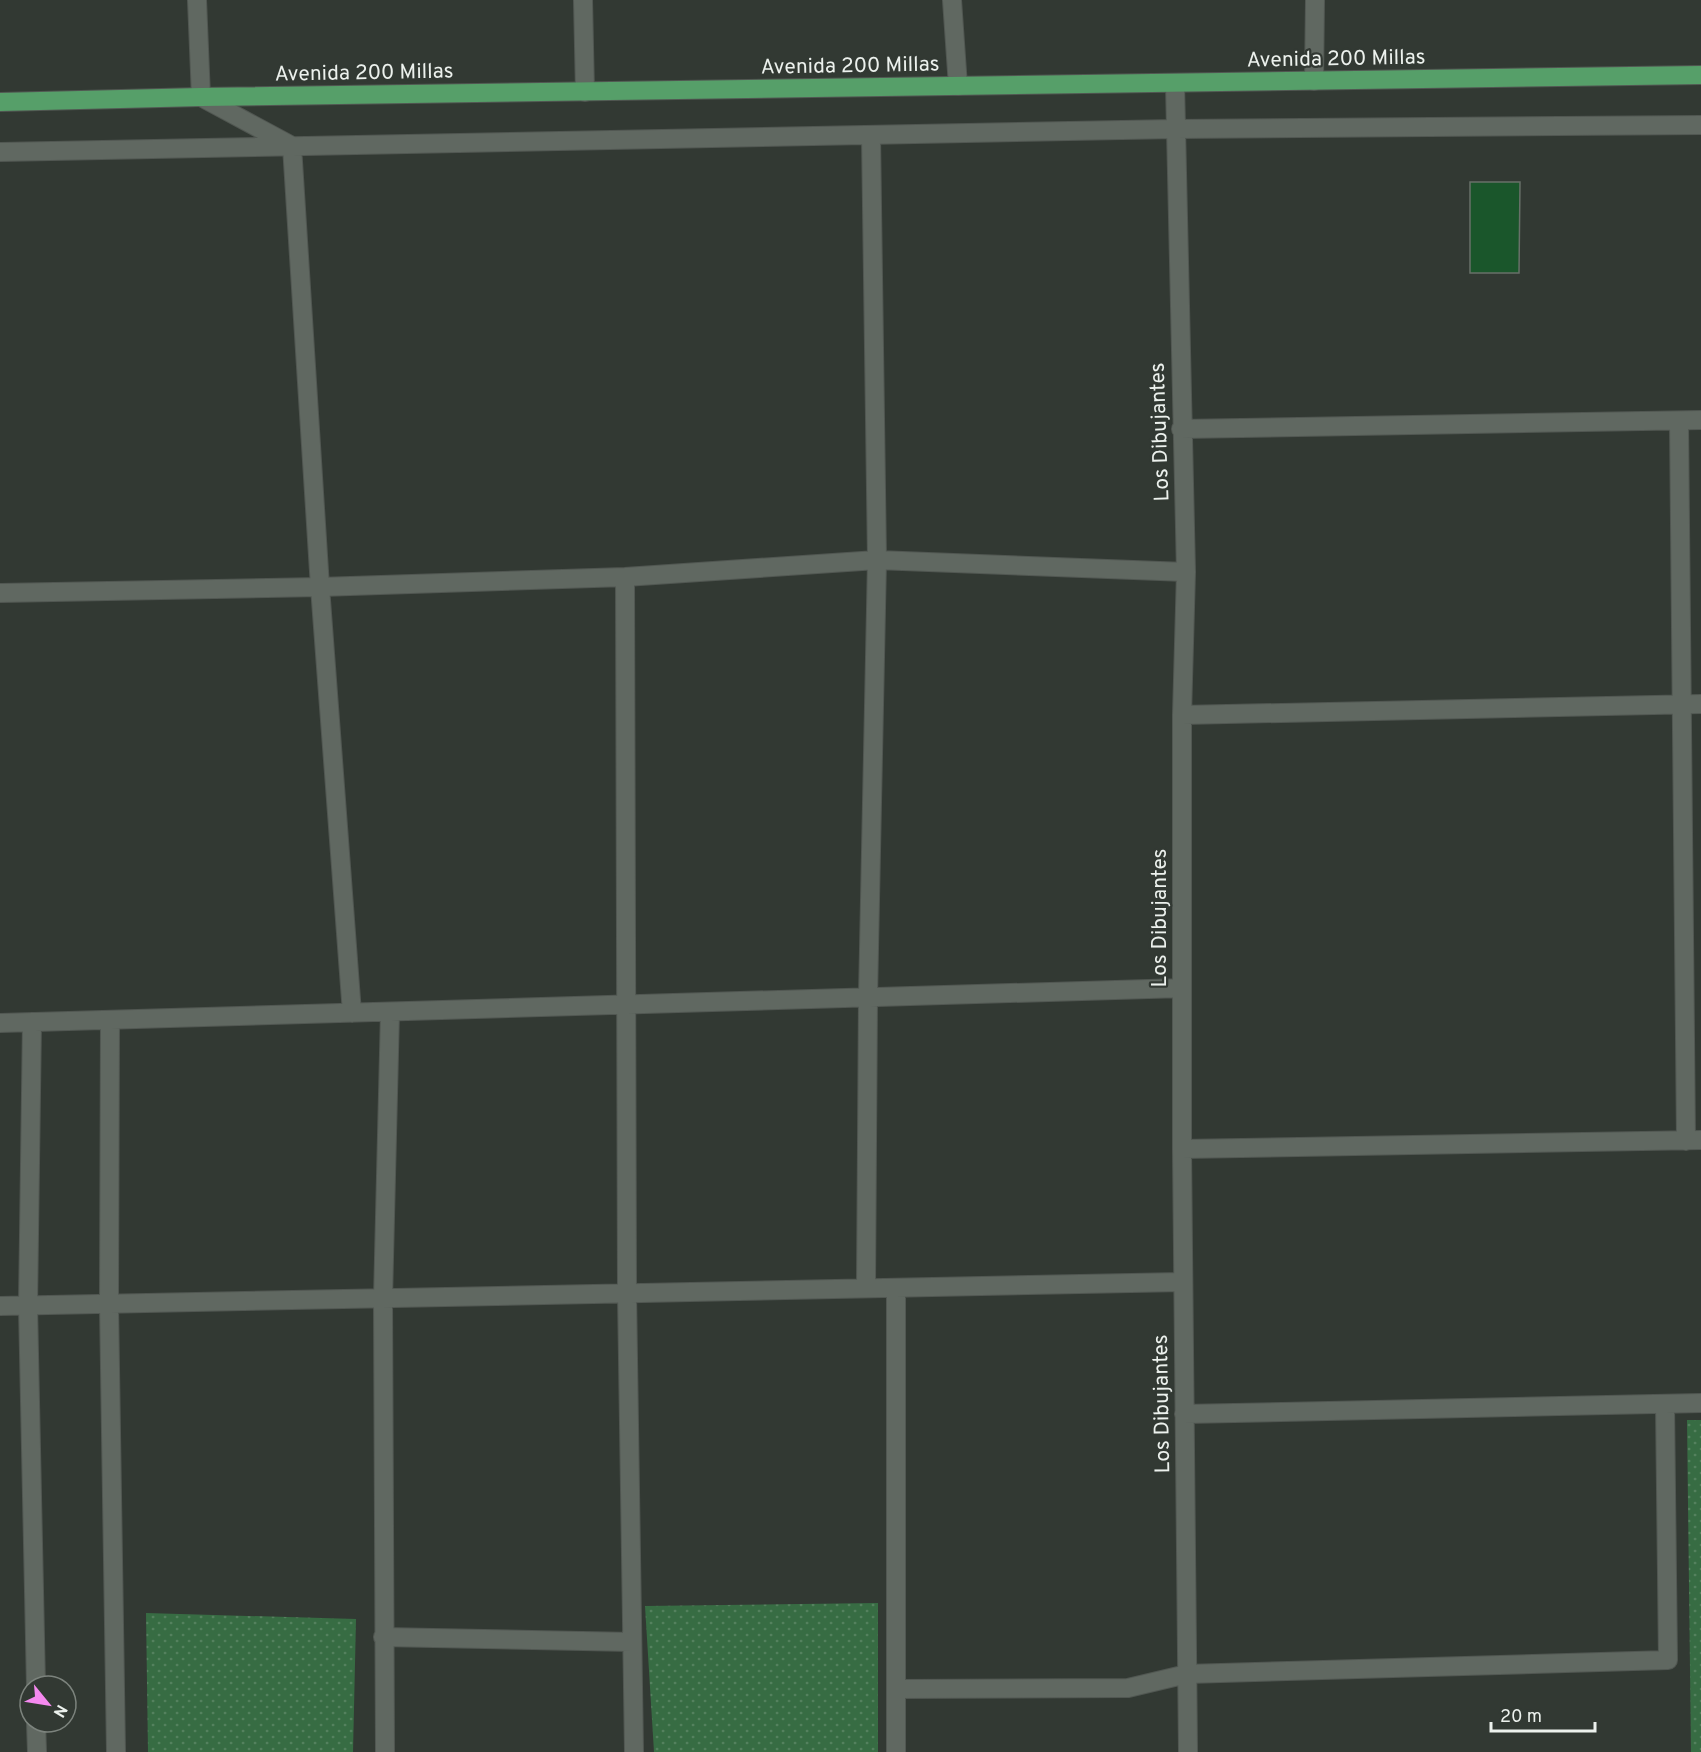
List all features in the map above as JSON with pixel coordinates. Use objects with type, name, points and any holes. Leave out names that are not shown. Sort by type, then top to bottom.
[{"type":"main road","name":"Avenida 200 Millas","points":[[0,102],[201,97],[1701,75]]},
{"type":"street","points":[[197,0],[201,97],[292,146]]},
{"type":"street","points":[[583,0],[585,92]]},
{"type":"street","points":[[952,0],[958,86]]},
{"type":"street","points":[[1314,81],[1315,0]]},
{"type":"street","name":"Los Dibujantes","points":[[1174,84],[1186,572],[1182,715],[1182,1282],[1188,1752]]},
{"type":"street","points":[[0,152],[1175,129],[1701,125]]},
{"type":"street","points":[[866,1287],[868,997],[878,560],[871,135]]},
{"type":"street","points":[[292,146],[320,587],[352,1012]]},
{"type":"street","points":[[1181,429],[1701,420]]},
{"type":"street","points":[[1182,1149],[1693,1140],[1680,705],[1679,421]]},
{"type":"street","points":[[0,594],[625,577],[878,560],[1186,572]]},
{"type":"street","points":[[625,577],[627,1293],[634,1752]]},
{"type":"street","points":[[1182,715],[1701,704]]},
{"type":"street","points":[[0,1023],[1182,988]]},
{"type":"street","points":[[384,1752],[383,1299],[390,1012]]},
{"type":"street","points":[[110,1020],[109,1305],[116,1752]]},
{"type":"street","points":[[32,1023],[28,1306],[36,1674]]},
{"type":"street","points":[[0,1306],[1182,1282]]},
{"type":"street","points":[[896,1288],[896,1752]]},
{"type":"street","points":[[1184,1414],[1701,1403]]},
{"type":"street","points":[[896,1689],[1128,1688],[1187,1674],[1668,1660],[1665,1404]]},
{"type":"street","points":[[383,1637],[632,1642]]},
{"type":"street","points":[[36,1734],[37,1752]]},
{"type":"green space","points":[[1687,1420],[1701,1420],[1701,1752],[1691,1752]]},
{"type":"green space","points":[[878,1603],[878,1752],[654,1752],[645,1606]]},
{"type":"green space","points":[[146,1613],[356,1619],[353,1752],[148,1752]]},
{"type":"building","points":[[1470,182],[1520,182],[1519,273],[1470,273]]}]
